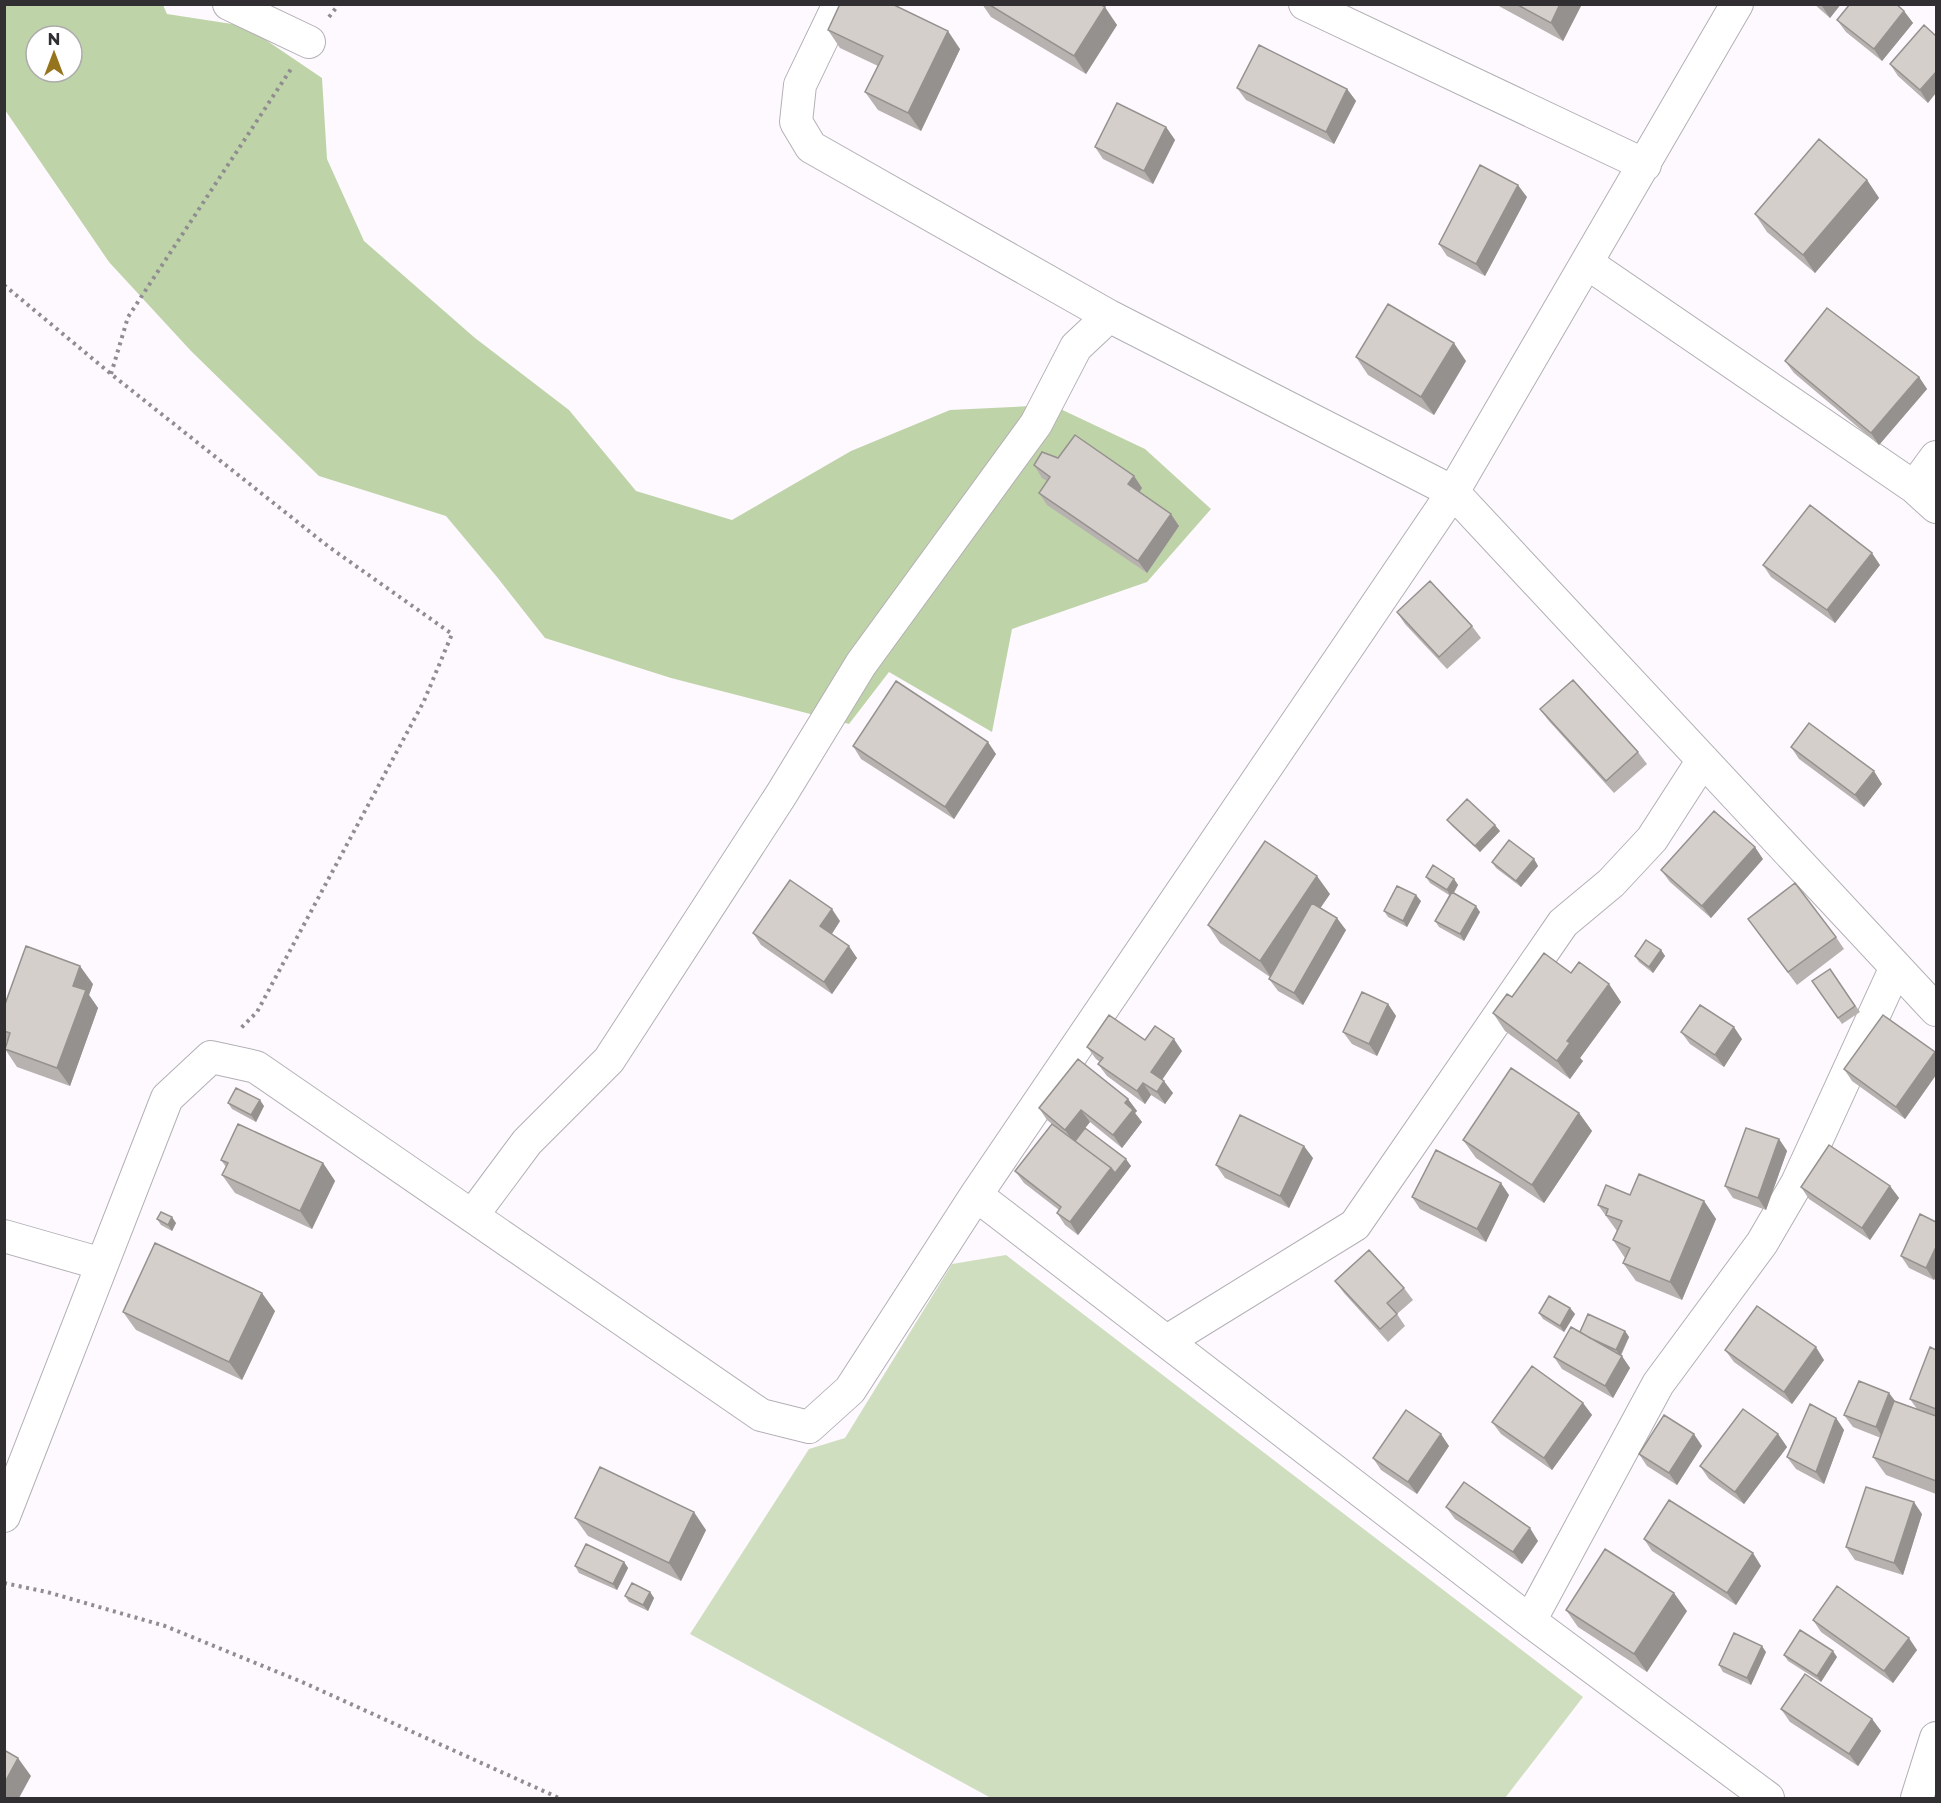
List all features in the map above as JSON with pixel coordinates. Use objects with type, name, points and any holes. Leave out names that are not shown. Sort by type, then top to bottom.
[{"type":"street","points":[[229,4],[309,42]]},
{"type":"street","points":[[839,4],[800,85],[796,122],[811,147],[1109,316],[1453,492],[1936,1010]]},
{"type":"street","points":[[1305,4],[1645,165]]},
{"type":"street","points":[[4,1516],[168,1098],[211,1057],[256,1067],[761,1415],[809,1428],[850,1390],[976,1195],[1453,492],[1737,4]]},
{"type":"street","points":[[1587,263],[1925,497],[1936,457]]},
{"type":"street","points":[[472,1216],[527,1142],[609,1060],[781,795],[861,664],[1036,424],[1077,347],[1109,316]]},
{"type":"street","points":[[1167,1341],[1355,1225],[1563,923],[1611,884],[1652,840],[1703,760]]},
{"type":"street","points":[[1530,1621],[1658,1384],[1762,1243],[1797,1183],[1896,967]]},
{"type":"street","points":[[976,1195],[1530,1621],[1768,1798]]},
{"type":"street","points":[[4,1236],[102,1264]]},
{"type":"street","points":[[1917,1798],[1936,1738]]},
{"type":"path","points":[[111,374],[128,317],[309,42],[339,4]]},
{"type":"path","points":[[4,285],[111,374],[329,547],[452,634],[424,701],[257,1012],[211,1057]]},
{"type":"path","points":[[4,1583],[47,1592],[165,1626],[302,1682],[559,1798]]},
{"type":"green space","points":[[4,5],[163,5],[167,14],[245,26],[322,78],[327,159],[364,241],[475,338],[569,410],[636,491],[732,520],[851,451],[950,410],[1052,405],[1145,449],[1211,509],[1147,582],[1012,629],[992,732],[889,672],[849,724],[671,678],[545,638],[446,516],[319,476],[191,351],[109,262],[5,110]]},
{"type":"green space","points":[[1006,1255],[1583,1697],[1505,1798],[991,1798],[690,1634],[809,1449],[845,1438],[952,1264]]},
{"type":"building","points":[[840,4],[892,4],[948,31],[908,113],[865,92],[883,56],[828,30]]},
{"type":"building","points":[[988,4],[1100,4],[1105,7],[1074,56]]},
{"type":"building","points":[[1516,4],[1560,4],[1551,23]]},
{"type":"building","points":[[1850,4],[1896,4],[1904,11],[1874,49],[1837,20]]},
{"type":"building","points":[[1924,25],[1936,36],[1936,72],[1920,90],[1890,64]]},
{"type":"building","points":[[1259,45],[1347,89],[1326,132],[1237,88]]},
{"type":"building","points":[[1117,103],[1166,127],[1144,171],[1095,147]]},
{"type":"building","points":[[1819,139],[1867,180],[1803,255],[1755,214]]},
{"type":"building","points":[[1480,165],[1518,185],[1476,264],[1439,244]]},
{"type":"building","points":[[1388,304],[1454,343],[1421,397],[1356,357]]},
{"type":"building","points":[[1827,308],[1919,377],[1871,433],[1785,361]]},
{"type":"building","points":[[1075,435],[1134,476],[1128,484],[1171,514],[1138,561],[1039,493],[1050,477],[1034,465],[1042,452],[1058,458]]},
{"type":"building","points":[[1810,505],[1872,553],[1827,610],[1763,565]]},
{"type":"building","points":[[1430,581],[1472,626],[1439,657],[1397,612]]},
{"type":"building","points":[[1573,680],[1638,752],[1606,781],[1540,709]]},
{"type":"building","points":[[896,681],[988,742],[945,807],[853,746]]},
{"type":"building","points":[[1809,723],[1874,771],[1855,795],[1791,747]]},
{"type":"building","points":[[1467,799],[1495,825],[1475,846],[1447,820]]},
{"type":"building","points":[[1714,811],[1755,847],[1702,906],[1661,870]]},
{"type":"building","points":[[1509,840],[1534,859],[1516,881],[1492,862]]},
{"type":"building","points":[[1265,841],[1317,876],[1260,961],[1208,925]]},
{"type":"building","points":[[1433,865],[1454,879],[1447,890],[1426,877]]},
{"type":"building","points":[[790,880],[832,909],[820,926],[849,946],[824,982],[753,933]]},
{"type":"building","points":[[1795,883],[1836,937],[1788,972],[1748,919]]},
{"type":"building","points":[[1397,886],[1416,895],[1403,921],[1384,911]]},
{"type":"building","points":[[1452,892],[1476,906],[1460,934],[1435,921]]},
{"type":"building","points":[[1312,903],[1337,918],[1294,993],[1269,979]]},
{"type":"building","points":[[1646,940],[1661,950],[1649,967],[1635,956]]},
{"type":"building","points":[[26,946],[80,966],[73,986],[86,990],[57,1068],[5,1049],[10,1033],[4,1031],[4,1007]]},
{"type":"building","points":[[1544,953],[1571,973],[1579,962],[1609,984],[1567,1041],[1570,1043],[1557,1061],[1493,1013],[1507,994],[1512,997]]},
{"type":"building","points":[[1830,969],[1855,1006],[1838,1018],[1812,981]]},
{"type":"building","points":[[1362,992],[1388,1004],[1369,1044],[1343,1032]]},
{"type":"building","points":[[1700,1005],[1734,1027],[1715,1055],[1681,1032]]},
{"type":"building","points":[[1109,1015],[1145,1040],[1155,1026],[1174,1039],[1151,1072],[1164,1081],[1157,1092],[1143,1083],[1137,1091],[1098,1064],[1103,1058],[1087,1047]]},
{"type":"building","points":[[1883,1015],[1935,1052],[1896,1107],[1844,1069]]},
{"type":"building","points":[[1078,1059],[1128,1099],[1125,1103],[1133,1110],[1113,1135],[1081,1110],[1065,1130],[1039,1108]]},
{"type":"building","points":[[1511,1068],[1579,1113],[1532,1185],[1463,1140]]},
{"type":"building","points":[[236,1088],[260,1100],[251,1115],[228,1103]]},
{"type":"building","points":[[1240,1115],[1304,1146],[1280,1196],[1216,1165]]},
{"type":"building","points":[[238,1124],[323,1163],[300,1211],[222,1175],[228,1163],[221,1160]]},
{"type":"building","points":[[1052,1124],[1111,1168],[1070,1222],[1057,1213],[1061,1207],[1015,1171]]},
{"type":"building","points":[[1085,1128],[1126,1159],[1115,1173],[1075,1141]]},
{"type":"building","points":[[1746,1128],[1779,1139],[1758,1198],[1725,1186]]},
{"type":"building","points":[[1829,1145],[1890,1186],[1862,1228],[1801,1187]]},
{"type":"building","points":[[1436,1150],[1501,1183],[1477,1229],[1412,1197]]},
{"type":"building","points":[[1639,1174],[1704,1201],[1670,1282],[1623,1263],[1630,1248],[1613,1240],[1622,1221],[1606,1215],[1608,1209],[1598,1205],[1606,1185],[1630,1195]]},
{"type":"building","points":[[161,1212],[172,1217],[168,1225],[157,1219]]},
{"type":"building","points":[[1920,1214],[1936,1222],[1936,1247],[1926,1268],[1901,1256]]},
{"type":"building","points":[[155,1243],[262,1293],[229,1362],[123,1312]]},
{"type":"building","points":[[1369,1250],[1404,1288],[1387,1303],[1397,1314],[1380,1329],[1335,1281]]},
{"type":"building","points":[[1549,1296],[1570,1308],[1560,1326],[1539,1313]]},
{"type":"building","points":[[1757,1306],[1816,1347],[1784,1392],[1725,1350]]},
{"type":"building","points":[[1588,1314],[1625,1331],[1616,1350],[1580,1332]]},
{"type":"building","points":[[1571,1327],[1622,1356],[1605,1386],[1554,1357]]},
{"type":"building","points":[[1930,1347],[1936,1350],[1936,1409],[1910,1399]]},
{"type":"building","points":[[1532,1366],[1583,1403],[1544,1458],[1492,1422]]},
{"type":"building","points":[[1859,1381],[1889,1393],[1876,1427],[1844,1415]]},
{"type":"building","points":[[1894,1401],[1936,1416],[1936,1481],[1873,1457]]},
{"type":"building","points":[[1810,1404],[1836,1418],[1816,1472],[1787,1457]]},
{"type":"building","points":[[1743,1409],[1778,1434],[1735,1492],[1700,1466]]},
{"type":"building","points":[[1406,1410],[1441,1434],[1408,1482],[1373,1458]]},
{"type":"building","points":[[1664,1415],[1694,1434],[1669,1473],[1639,1454]]},
{"type":"building","points":[[600,1467],[694,1512],[669,1563],[575,1518]]},
{"type":"building","points":[[1464,1482],[1530,1528],[1513,1552],[1446,1507]]},
{"type":"building","points":[[1866,1487],[1914,1502],[1894,1563],[1846,1547]]},
{"type":"building","points":[[1669,1500],[1753,1553],[1727,1593],[1644,1539]]},
{"type":"building","points":[[586,1544],[624,1562],[613,1584],[575,1566]]},
{"type":"building","points":[[1605,1549],[1674,1593],[1634,1654],[1566,1610]]},
{"type":"building","points":[[632,1583],[650,1592],[643,1605],[625,1596]]},
{"type":"building","points":[[1837,1586],[1909,1638],[1884,1671],[1813,1620]]},
{"type":"building","points":[[1800,1630],[1833,1651],[1817,1676],[1784,1655]]},
{"type":"building","points":[[1734,1633],[1762,1646],[1747,1678],[1719,1665]]},
{"type":"building","points":[[1805,1674],[1872,1719],[1849,1754],[1781,1709]]},
{"type":"building","points":[[4,1750],[18,1758],[4,1784]]}]
